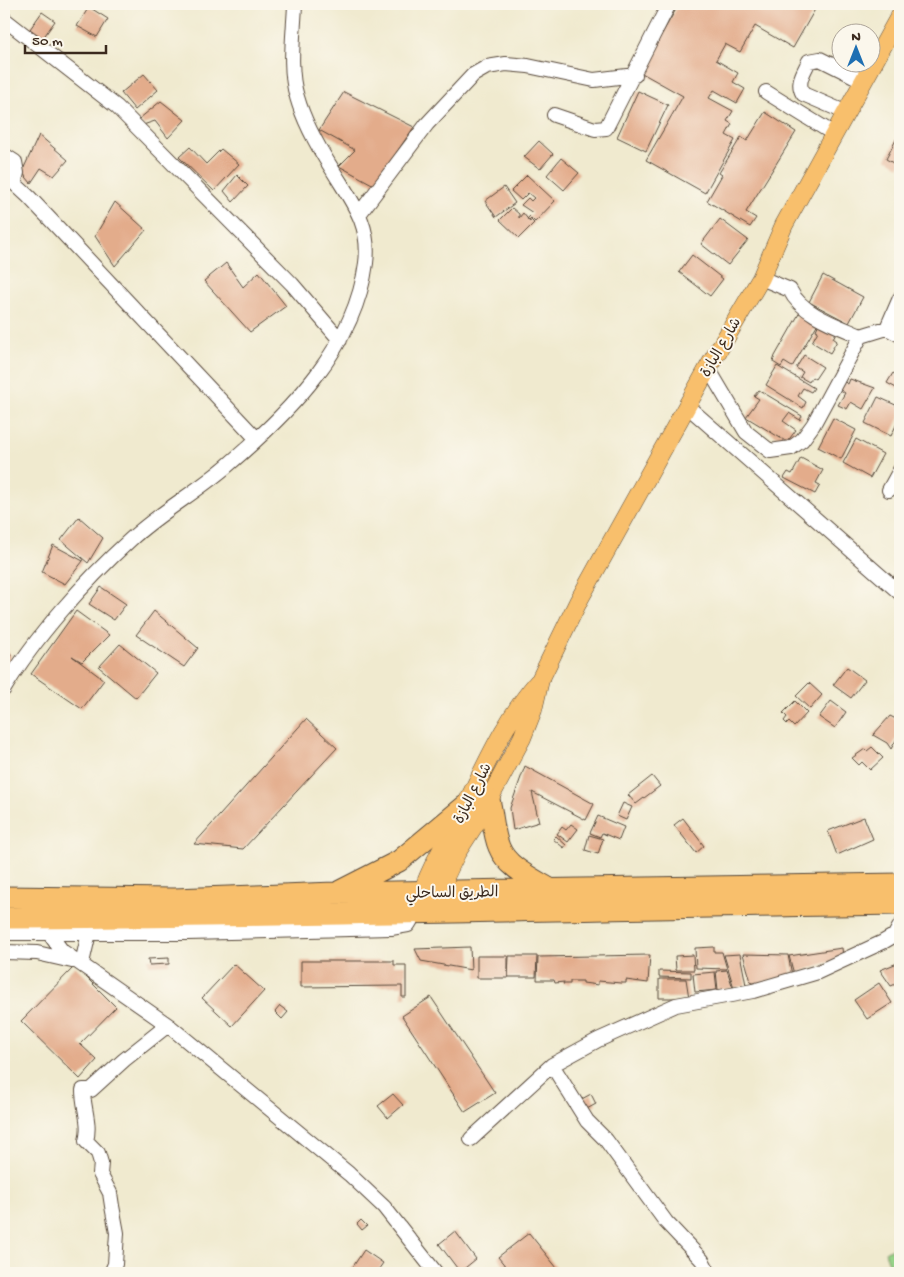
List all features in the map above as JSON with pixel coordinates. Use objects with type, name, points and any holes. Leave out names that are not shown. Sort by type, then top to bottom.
[{"type":"highway","points":[[490,800],[498,846],[504,857],[513,866],[554,891]]},
{"type":"highway","points":[[335,894],[398,861],[465,806]]},
{"type":"highway","name":"الطريق الساحلي","points":[[4,918],[182,918],[429,902],[554,891],[900,884]]},
{"type":"highway","name":"الطريق الساحلي","points":[[4,897],[174,899],[335,894],[429,902],[900,904]]},
{"type":"main road","name":"شارع البازة","points":[[429,902],[446,875],[457,852],[490,800],[522,738],[533,710],[540,680],[579,600],[708,368],[761,278],[784,225],[900,15]]},
{"type":"main road","name":"شارع البازة","points":[[429,902],[465,806],[505,727],[520,703],[540,680]]},
{"type":"street","points":[[4,689],[47,627],[130,540],[228,465],[303,392],[324,367],[340,340],[361,287],[366,261],[366,241],[360,213],[330,167],[303,116],[296,95],[293,56],[296,4]]},
{"type":"street","points":[[554,115],[595,129],[606,128],[635,75],[649,39],[669,4]]},
{"type":"street","points":[[4,19],[117,107],[292,284],[340,340]]},
{"type":"street","points":[[847,113],[803,94],[800,83],[809,61],[820,59],[864,81]]},
{"type":"street","points":[[360,213],[427,124],[473,75],[487,67],[506,64],[528,66],[594,80],[635,75]]},
{"type":"street","points":[[766,92],[834,134]]},
{"type":"street","points":[[4,155],[15,162],[17,166],[14,183],[17,188],[29,197],[256,438]]},
{"type":"street","points":[[761,278],[790,290],[795,300],[811,312],[861,336],[887,328],[900,335]]},
{"type":"street","points":[[887,328],[900,298]]},
{"type":"street","points":[[708,368],[746,432],[770,451],[791,448],[802,440],[813,425],[861,336]]},
{"type":"street","points":[[687,406],[900,593]]},
{"type":"street","points":[[889,490],[900,470]]},
{"type":"street","points":[[4,933],[258,932],[401,928],[408,925],[429,902]]},
{"type":"street","points":[[471,1139],[552,1065],[598,1040],[676,1005],[753,991],[818,972],[883,942],[895,935],[900,926]]},
{"type":"street","points":[[49,933],[62,951],[82,963],[168,1026],[348,1174],[395,1219],[436,1273]]},
{"type":"street","points":[[82,963],[89,933]]},
{"type":"street","points":[[4,952],[37,953],[82,963]]},
{"type":"street","points":[[111,1273],[115,1264],[117,1233],[110,1193],[100,1174],[101,1163],[98,1153],[86,1141],[88,1131],[87,1115],[83,1105],[83,1090],[91,1090],[124,1060],[168,1026]]},
{"type":"street","points":[[552,1065],[587,1121],[606,1140],[666,1222],[702,1260],[709,1273]]},
{"type":"green space","points":[[900,1243],[900,1273],[882,1273],[890,1267],[885,1252]]},
{"type":"building","points":[[679,4],[818,4],[793,48],[755,26],[740,52],[725,44],[716,60],[738,73],[733,82],[745,89],[737,103],[714,90],[709,98],[733,111],[727,121],[732,124],[726,135],[735,140],[705,193],[646,160],[683,96],[640,72]]},
{"type":"building","points":[[89,7],[108,19],[97,37],[77,26]]},
{"type":"building","points":[[42,12],[55,21],[43,38],[30,29]]},
{"type":"building","points":[[144,74],[158,90],[135,110],[121,93]]},
{"type":"building","points":[[638,91],[668,105],[646,151],[617,137]]},
{"type":"building","points":[[344,92],[414,127],[374,185],[339,166],[355,150],[319,130]]},
{"type":"building","points":[[161,101],[185,120],[168,138],[155,121],[143,125],[139,119]]},
{"type":"building","points":[[765,112],[796,132],[746,212],[756,218],[750,227],[707,201],[722,175],[719,173],[741,137],[747,141]]},
{"type":"building","points":[[900,132],[900,167],[886,159]]},
{"type":"building","points":[[39,135],[68,160],[54,176],[41,168],[31,183],[22,172]]},
{"type":"building","points":[[539,141],[553,154],[540,169],[524,157]]},
{"type":"building","points":[[190,147],[206,164],[221,149],[239,164],[214,191],[179,157]]},
{"type":"building","points":[[561,158],[579,173],[564,190],[547,175]]},
{"type":"building","points":[[237,175],[248,186],[233,202],[224,191]]},
{"type":"building","points":[[527,175],[555,201],[535,222],[531,218],[527,219],[533,213],[521,205],[528,198],[531,201],[534,198],[528,193],[521,200],[511,191]]},
{"type":"building","points":[[504,187],[515,203],[496,217],[485,201]]},
{"type":"building","points":[[115,202],[146,230],[115,266],[95,236]]},
{"type":"building","points":[[512,208],[519,214],[519,218],[523,213],[530,222],[531,220],[534,223],[519,238],[500,220]]},
{"type":"building","points":[[720,219],[748,240],[728,265],[701,244]]},
{"type":"building","points":[[692,255],[723,279],[710,296],[679,272]]},
{"type":"building","points":[[226,263],[243,287],[259,272],[286,306],[250,332],[204,281]]},
{"type":"building","points":[[823,275],[863,297],[849,323],[809,302]]},
{"type":"building","points":[[800,312],[818,323],[792,367],[784,362],[781,367],[773,362],[775,356]]},
{"type":"building","points":[[819,323],[836,333],[833,338],[837,341],[830,353],[812,342],[818,331],[816,330]]},
{"type":"building","points":[[804,355],[823,367],[815,379],[812,377],[809,382],[800,377],[803,372],[796,368]]},
{"type":"building","points":[[777,366],[814,388],[811,392],[803,388],[798,396],[806,402],[803,408],[766,385]]},
{"type":"building","points":[[893,373],[900,377],[900,390],[887,383]]},
{"type":"building","points":[[850,379],[875,388],[863,409],[851,402],[847,409],[838,405],[845,393],[839,389],[843,381],[848,384]]},
{"type":"building","points":[[759,390],[802,416],[800,420],[789,413],[783,421],[796,430],[787,442],[746,417],[759,399],[754,396]]},
{"type":"building","points":[[878,397],[900,407],[900,417],[891,436],[865,423]]},
{"type":"building","points":[[833,418],[856,430],[841,459],[818,447]]},
{"type":"building","points":[[856,439],[883,454],[870,478],[843,463]]},
{"type":"building","points":[[801,458],[823,470],[816,483],[820,485],[815,494],[784,478],[788,472],[792,474]]},
{"type":"building","points":[[79,517],[103,538],[88,563],[61,540]]},
{"type":"building","points":[[53,545],[83,561],[65,584],[42,572]]},
{"type":"building","points":[[900,568],[900,585],[892,579]]},
{"type":"building","points":[[101,587],[126,604],[114,620],[89,604]]},
{"type":"building","points":[[76,611],[109,635],[82,662],[72,656],[104,680],[82,709],[31,674]]},
{"type":"building","points":[[154,611],[198,648],[184,667],[136,635]]},
{"type":"building","points":[[120,644],[156,673],[136,698],[99,667]]},
{"type":"building","points":[[4,649],[11,655],[4,668]]},
{"type":"building","points":[[847,667],[865,680],[851,698],[833,685]]},
{"type":"building","points":[[809,683],[822,695],[810,709],[796,696]]},
{"type":"building","points":[[795,701],[807,713],[794,727],[789,722],[787,724],[784,721],[787,717],[783,713]]},
{"type":"building","points":[[831,701],[846,712],[835,728],[819,717]]},
{"type":"building","points":[[890,716],[900,721],[900,733],[891,749],[887,743],[873,735]]},
{"type":"building","points":[[306,719],[337,748],[243,849],[194,844]]},
{"type":"building","points":[[872,747],[883,758],[870,770],[862,762],[859,765],[852,758],[865,749],[867,751]]},
{"type":"building","points":[[525,766],[594,804],[586,820],[532,792],[539,822],[513,830],[510,808]]},
{"type":"building","points":[[652,776],[660,786],[636,804],[628,795]]},
{"type":"building","points":[[623,803],[632,807],[626,820],[617,816]]},
{"type":"building","points":[[598,816],[624,827],[619,840],[602,833],[600,837],[590,833]]},
{"type":"building","points":[[864,817],[873,839],[837,855],[828,831]]},
{"type":"building","points":[[683,818],[704,846],[696,853],[674,825]]},
{"type":"building","points":[[571,824],[578,829],[568,842],[557,834],[562,827],[566,830]]},
{"type":"building","points":[[589,835],[603,839],[598,854],[585,850]]},
{"type":"building","points":[[556,836],[566,845],[564,848],[553,839]]},
{"type":"building","points":[[470,947],[471,970],[421,961],[415,949]]},
{"type":"building","points":[[714,947],[714,952],[722,952],[727,969],[696,968],[695,948]]},
{"type":"building","points":[[842,948],[843,957],[794,974],[789,956]]},
{"type":"building","points":[[740,954],[746,985],[734,988],[724,955]]},
{"type":"building","points":[[743,954],[788,955],[792,975],[752,985]]},
{"type":"building","points":[[650,955],[648,983],[626,980],[626,983],[598,981],[598,985],[583,983],[583,981],[570,981],[570,984],[563,984],[564,982],[555,983],[554,980],[537,980],[538,957]]},
{"type":"building","points":[[693,955],[694,970],[676,970],[675,956]]},
{"type":"building","points":[[477,956],[508,956],[508,978],[477,978]]},
{"type":"building","points":[[509,956],[537,956],[536,977],[508,977]]},
{"type":"building","points":[[169,958],[169,964],[149,965],[148,959]]},
{"type":"building","points":[[301,961],[394,961],[394,965],[406,965],[406,997],[402,997],[402,986],[301,987]]},
{"type":"building","points":[[900,962],[900,982],[891,986],[880,970]]},
{"type":"building","points":[[234,964],[264,991],[232,1026],[202,998]]},
{"type":"building","points":[[75,966],[116,1007],[80,1044],[97,1060],[80,1079],[21,1021]]},
{"type":"building","points":[[727,970],[733,988],[718,990],[716,971]]},
{"type":"building","points":[[659,971],[691,972],[691,978],[659,977]]},
{"type":"building","points":[[715,972],[717,990],[695,992],[693,974]]},
{"type":"building","points":[[659,979],[686,979],[689,998],[659,998]]},
{"type":"building","points":[[879,983],[892,1003],[867,1019],[854,1000]]},
{"type":"building","points":[[431,997],[495,1093],[465,1112],[402,1016]]},
{"type":"building","points":[[280,1006],[288,1012],[282,1019],[275,1012]]},
{"type":"building","points":[[393,1094],[403,1105],[388,1118],[378,1106]]},
{"type":"building","points":[[591,1094],[596,1104],[583,1111],[578,1101]]},
{"type":"building","points":[[361,1220],[367,1226],[362,1230],[357,1224]]},
{"type":"building","points":[[455,1231],[476,1259],[460,1272],[439,1244]]},
{"type":"building","points":[[529,1233],[561,1273],[511,1273],[498,1257]]},
{"type":"building","points":[[364,1250],[383,1263],[376,1273],[353,1273],[350,1271]]}]
